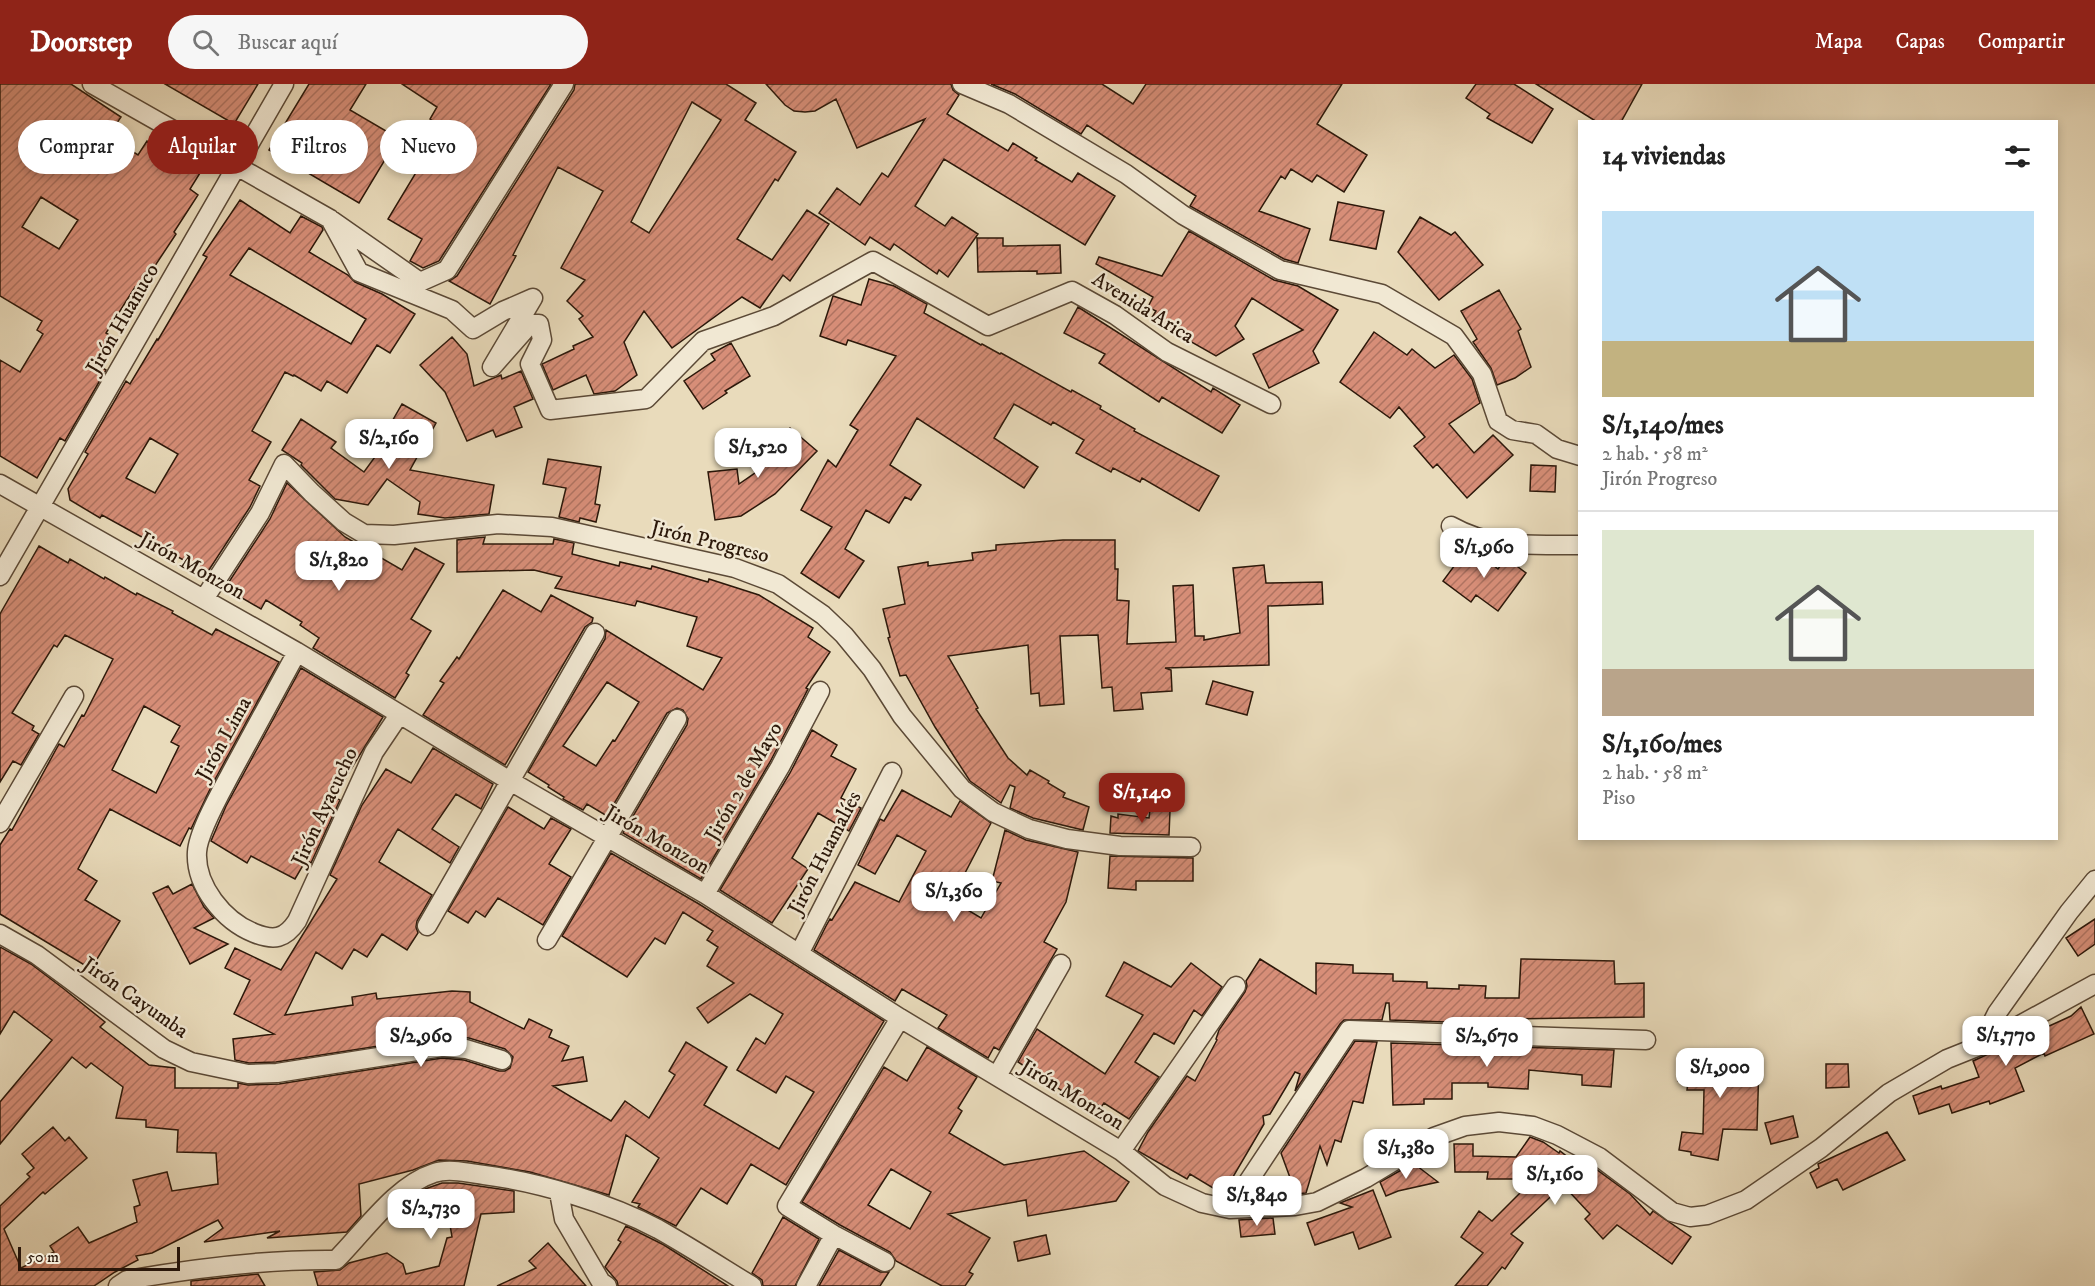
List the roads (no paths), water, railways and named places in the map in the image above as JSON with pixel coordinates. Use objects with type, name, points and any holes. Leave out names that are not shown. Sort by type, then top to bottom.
[{"type":"street","points":[[93,84],[156,120]]},
{"type":"street","name":"Jirón Huanuco","points":[[258,131],[284,84]]},
{"type":"street","points":[[250,174],[330,219],[420,282],[447,270],[564,84]]},
{"type":"street","points":[[962,84],[1009,104],[1126,174],[1183,215],[1280,270],[1382,294],[1454,336],[1482,374],[1498,421],[1512,430],[1536,434],[1557,449],[1578,455]]},
{"type":"street","name":"Jirón Huanuco","points":[[0,576],[234,174]]},
{"type":"street","name":"Avenida Arica","points":[[330,219],[358,272],[452,310],[473,329],[503,311],[533,298],[492,367],[530,324],[538,324],[542,340],[530,364],[550,410],[646,399],[703,341],[774,316],[873,261],[988,326],[1072,291],[1115,315],[1167,352],[1271,404]]},
{"type":"street","name":"Jirón Progreso","points":[[204,599],[260,513],[284,464],[344,522],[364,534],[394,535],[498,524],[552,527],[735,568],[778,584],[823,615],[844,635],[872,669],[902,716],[962,789],[993,812],[1029,829],[1067,839],[1120,846],[1191,847]]},
{"type":"street","name":"Jirón Monzon","points":[[0,484],[297,652],[510,782],[705,894],[900,1018],[1121,1151],[1165,1186],[1202,1203],[1230,1209],[1295,1206],[1317,1202],[1339,1192],[1434,1137],[1465,1126],[1499,1122],[1533,1126],[1557,1135],[1599,1157],[1672,1212],[1681,1216],[1699,1217],[1746,1200],[1821,1149],[1888,1093],[1947,1059],[1987,1043],[2095,984]]},
{"type":"street","points":[[1451,526],[1463,533],[1490,542],[1578,545]]},
{"type":"street","points":[[427,926],[595,633]]},
{"type":"street","name":"Jirón Lima","points":[[297,652],[212,809],[197,849],[199,869],[206,889],[234,922],[265,937],[282,937],[297,921]]},
{"type":"street","name":"Jirón 2 de Mayo","points":[[705,894],[780,767],[820,692]]},
{"type":"street","points":[[0,823],[74,696]]},
{"type":"street","name":"Jirón Ayacucho","points":[[297,921],[374,752],[399,715]]},
{"type":"street","points":[[547,940],[677,719]]},
{"type":"street","name":"Jirón Huamalíes","points":[[799,954],[892,772]]},
{"type":"street","points":[[1987,1043],[1991,1025],[1997,1013],[2069,912],[2095,880]]},
{"type":"street","name":"Jirón Cayumba","points":[[0,934],[37,955],[164,1049],[191,1062],[248,1074],[277,1073],[442,1047],[466,1049],[502,1060]]},
{"type":"street","points":[[997,1077],[1061,964]]},
{"type":"street","points":[[1121,1151],[1236,986]]},
{"type":"street","points":[[885,1262],[834,1235],[787,1206],[900,1018]]},
{"type":"street","points":[[1230,1209],[1348,1030],[1646,1040]]},
{"type":"street","points":[[118,1286],[127,1280],[228,1266],[295,1260],[336,1260],[393,1199],[410,1185],[435,1172],[461,1172],[506,1178],[610,1209],[657,1229],[752,1286]]},
{"type":"street","points":[[559,1192],[564,1219],[601,1282],[607,1286]]},
{"type":"street","points":[[806,1286],[834,1235]]}]
